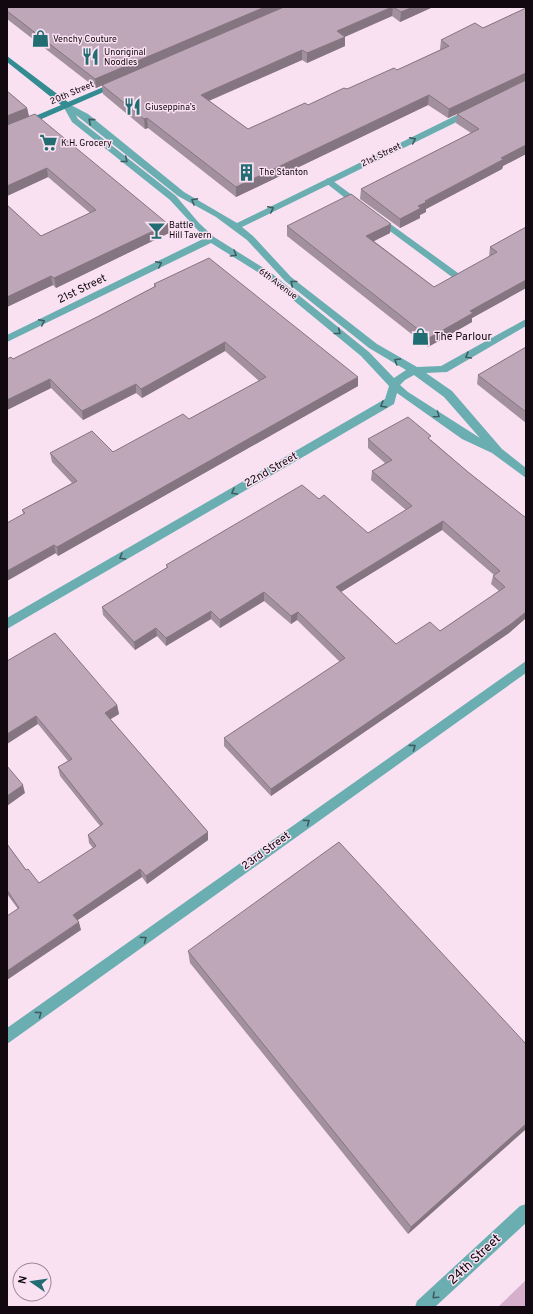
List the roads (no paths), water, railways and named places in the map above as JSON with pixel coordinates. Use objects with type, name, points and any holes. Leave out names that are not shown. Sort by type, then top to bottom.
[{"type":"main road","name":"6th Avenue","points":[[7,58],[67,106]]},
{"type":"main road","name":"20th Street","points":[[7,131],[126,80]]},
{"type":"street","name":"6th Avenue","points":[[67,106],[85,116],[181,194],[236,227],[250,238],[288,279],[373,346],[416,371],[448,394],[498,452],[526,474]]},
{"type":"street","name":"6th Avenue","points":[[67,106],[75,120],[173,198],[196,225],[211,239],[266,274],[365,354],[404,395],[466,436],[498,452]]},
{"type":"street","name":"21st Street","points":[[236,227],[477,108]]},
{"type":"street","points":[[329,181],[455,275]]},
{"type":"street","name":"21st Street","points":[[7,339],[211,239]]},
{"type":"street","points":[[394,384],[403,375],[416,371],[431,369],[443,370],[526,322]]},
{"type":"street","name":"22nd Street","points":[[7,624],[390,401],[394,384]]},
{"type":"street","name":"23rd Street","points":[[7,1037],[526,666]]},
{"type":"street","name":"24th Street","points":[[423,1307],[526,1212]]},
{"type":"place","name":"Venchy Couture","points":[[40,39]]},
{"type":"place","name":"Unoriginal Noodles","points":[[91,57]]},
{"type":"place","name":"Giuseppina’s","points":[[132,107]]},
{"type":"place","name":"K.H. Grocery","points":[[48,143]]},
{"type":"place","name":"The Stanton","points":[[246,172]]},
{"type":"place","name":"Battle Hill Tavern","points":[[156,230]]},
{"type":"place","name":"The Parlour","points":[[421,337]]}]
